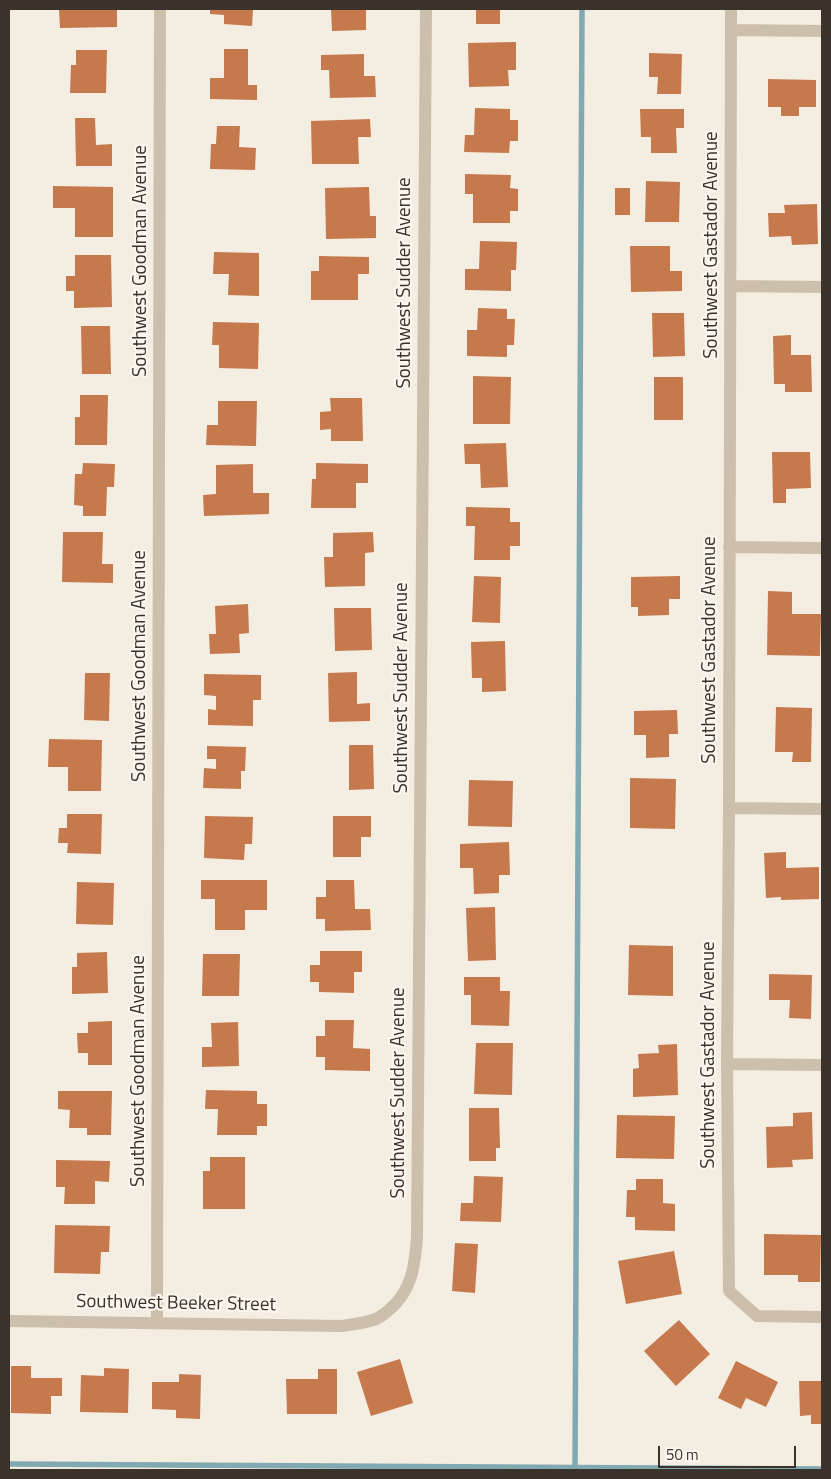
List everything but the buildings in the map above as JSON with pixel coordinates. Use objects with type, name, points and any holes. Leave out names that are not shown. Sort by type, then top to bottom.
[{"type":"street","name":"Southwest Goodman Avenue","points":[[156,1322],[160,9]]},
{"type":"street","name":"Southwest Sudder Avenue","points":[[342,1326],[378,1318],[393,1306],[404,1293],[411,1278],[415,1261],[417,1227],[426,9]]},
{"type":"street","name":"Southwest Gastador Avenue","points":[[731,9],[729,808],[726,1064],[729,1291],[757,1316],[822,1317]]},
{"type":"street","points":[[731,30],[822,31]]},
{"type":"street","points":[[731,286],[822,287]]},
{"type":"street","points":[[729,547],[822,548]]},
{"type":"street","points":[[729,808],[822,809]]},
{"type":"street","points":[[726,1064],[822,1065]]},
{"type":"street","name":"Southwest Beeker Street","points":[[9,1321],[342,1326]]},
{"type":"waterway","points":[[575,1468],[582,9]]},
{"type":"waterway","points":[[9,1464],[822,1469]]}]
